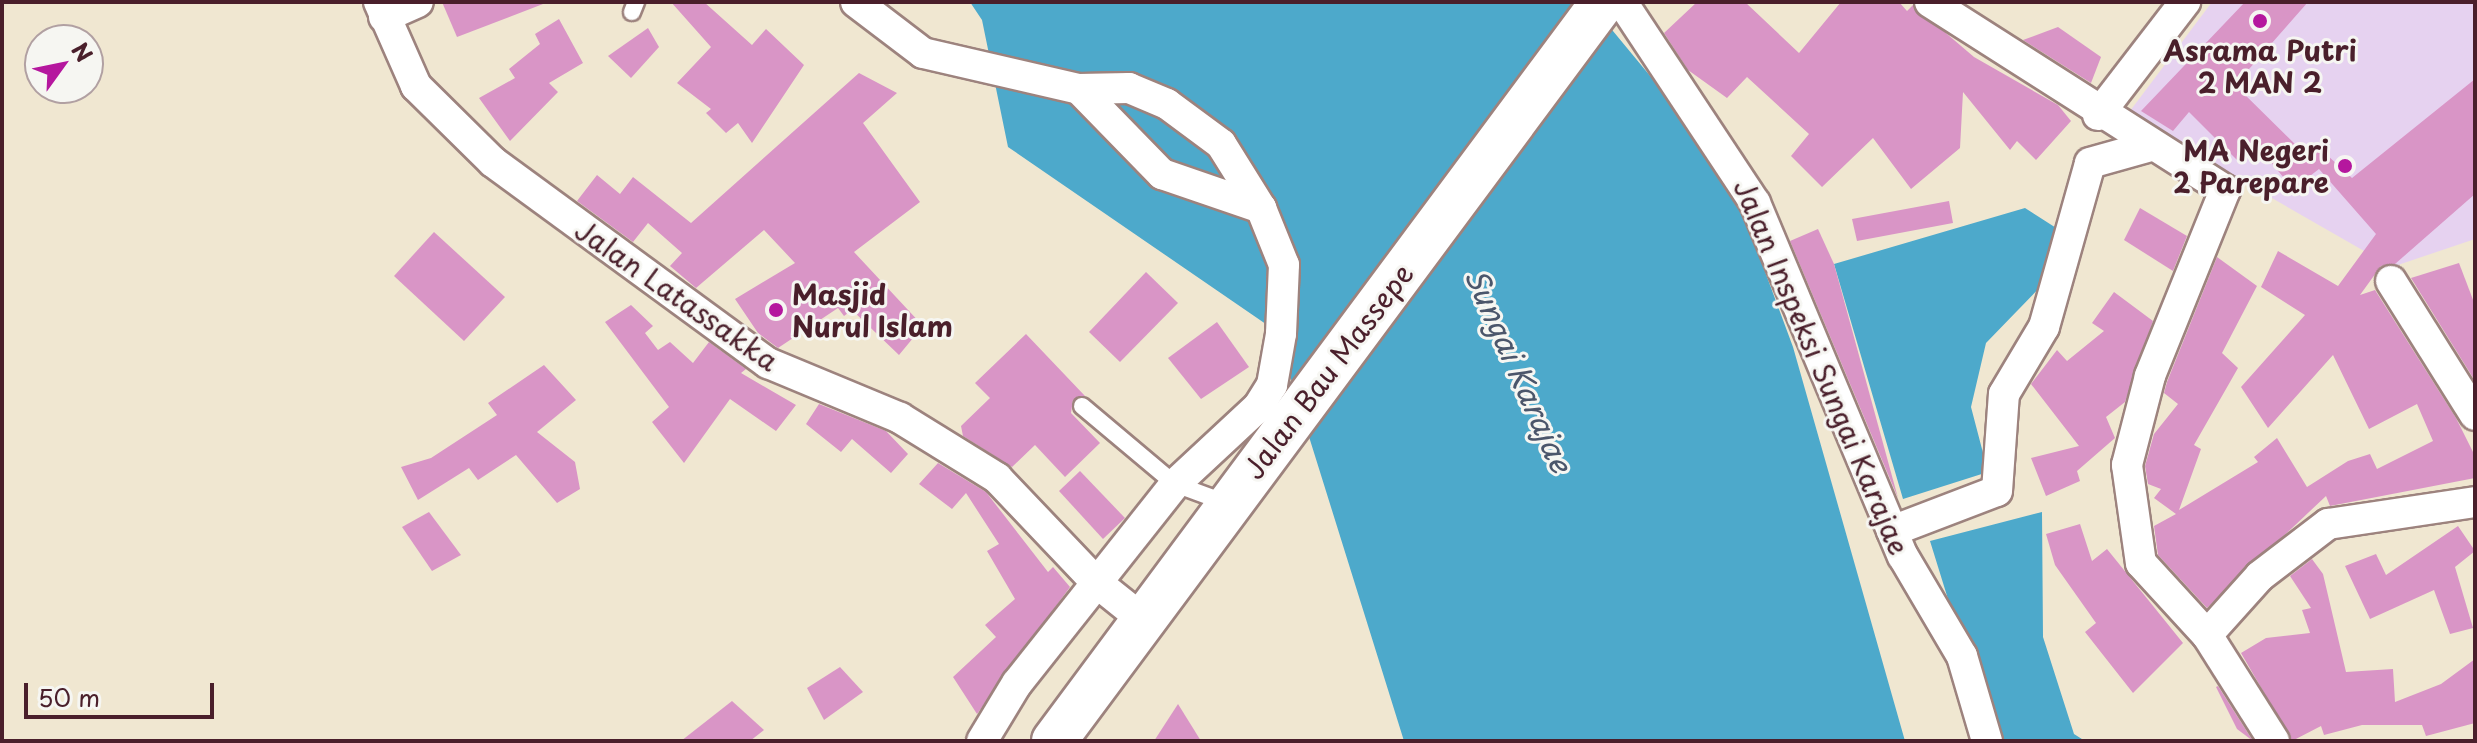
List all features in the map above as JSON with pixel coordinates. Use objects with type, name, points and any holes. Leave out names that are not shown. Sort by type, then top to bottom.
[{"type":"highway","name":"Jalan Bau Massepe","points":[[1067,736],[1141,618],[1227,503],[1276,444],[1603,2]]},
{"type":"street","points":[[382,10],[418,2]]},
{"type":"street","points":[[856,2],[895,38],[950,61],[1079,89],[1129,88],[1167,104],[1221,144],[1261,208],[1284,265],[1272,385],[1258,407],[1175,484],[1096,582],[982,741]]},
{"type":"street","name":"Jalan Inspeksi Sungai Karajae","points":[[1622,2],[1755,203],[1892,531],[1962,656],[1987,741]]},
{"type":"street","points":[[1930,2],[2147,147],[2225,190],[2150,376],[2127,465],[2141,563],[2207,635],[2274,741]]},
{"type":"street","points":[[2098,115],[2185,2]]},
{"type":"street","name":"Jalan Latassakka","points":[[382,10],[416,86],[493,162],[768,363],[900,418],[997,478],[1096,582],[1141,618]]},
{"type":"street","points":[[1079,89],[1162,174],[1261,208]]},
{"type":"street","points":[[1892,531],[1997,491],[2004,394],[2044,327],[2090,163],[2147,147]]},
{"type":"street","points":[[2391,281],[2475,415]]},
{"type":"street","points":[[2207,635],[2260,576],[2328,524],[2475,502]]},
{"type":"lane","points":[[1082,406],[1175,484],[1227,503]]},
{"type":"shaded area","name":"MA Negeri 2 Parepare","points":[[2212,2],[2475,2],[2475,239],[2392,267],[2127,115]]},
{"type":"water","name":"Sungai Karajae","points":[[970,2],[1589,2],[1727,169],[1793,347],[1905,741],[1404,741],[1276,331],[1008,147],[982,20]]},
{"type":"water","points":[[2025,208],[2064,233],[2046,281],[1986,343],[1971,407],[1988,472],[1903,499],[1834,264]]},
{"type":"water","points":[[2042,512],[2043,637],[2074,734],[2085,741],[1992,741],[1930,541]]},
{"type":"building","points":[[442,2],[543,2],[543,4],[457,37]]},
{"type":"building","points":[[671,2],[704,2],[752,45],[766,29],[804,65],[752,143],[738,123],[726,133],[706,113],[711,109],[677,83],[711,47]]},
{"type":"building","points":[[1697,2],[1745,2],[1799,53],[1841,2],[1899,2],[1907,11],[1913,5],[1974,57],[2058,105],[2071,121],[2036,160],[2017,141],[2010,150],[1963,92],[1960,148],[1911,189],[1873,138],[1822,187],[1791,156],[1809,134],[1747,77],[1727,98],[1688,70],[1664,33]]},
{"type":"building","points":[[2245,2],[2308,2],[2235,85],[2302,151],[2313,142],[2352,178],[2475,79],[2475,194],[2395,264],[2381,266],[2360,295],[2375,290],[2456,418],[2475,456],[2475,478],[2330,506],[2326,496],[2207,608],[2158,555],[2154,526],[2176,514],[2154,498],[2161,489],[2148,484],[2145,466],[2154,434],[2178,404],[2164,393],[2217,257],[2257,286],[2222,353],[2238,368],[2194,445],[2201,449],[2179,510],[2258,462],[2254,457],[2277,438],[2307,487],[2348,461],[2370,454],[2377,469],[2433,441],[2417,404],[2369,429],[2333,355],[2268,428],[2241,387],[2305,315],[2261,287],[2278,251],[2338,286],[2376,234],[2319,169],[2293,189],[2256,144],[2238,161],[2189,112],[2173,131],[2141,111]]},
{"type":"building","points":[[559,19],[583,63],[549,83],[558,92],[510,141],[479,98],[515,78],[509,69],[540,44],[535,34]]},
{"type":"building","points":[[2058,27],[2101,57],[2091,83],[2023,40]]},
{"type":"building","points":[[648,28],[659,47],[631,78],[608,56]]},
{"type":"building","points":[[859,73],[897,93],[863,123],[920,202],[854,252],[923,326],[899,355],[852,310],[844,316],[838,308],[778,348],[758,333],[735,299],[795,263],[764,230],[696,288],[670,266],[682,253],[648,223],[633,242],[577,201],[597,175],[620,194],[633,177],[691,223]]},
{"type":"building","points":[[1949,201],[1953,223],[1857,241],[1852,219]]},
{"type":"building","points":[[2140,208],[2187,236],[2173,271],[2124,240]]},
{"type":"building","points":[[1818,229],[1834,264],[1898,498],[1790,241]]},
{"type":"building","points":[[434,232],[505,297],[464,341],[394,276]]},
{"type":"building","points":[[2459,263],[2475,305],[2475,381],[2411,278]]},
{"type":"building","points":[[1146,272],[1178,303],[1120,362],[1089,332]]},
{"type":"building","points":[[2114,292],[2153,321],[2125,402],[2106,417],[2115,438],[2077,471],[2080,481],[2046,496],[2031,458],[2079,446],[2031,384],[2057,350],[2067,361],[2104,331],[2092,323]]},
{"type":"building","points":[[631,305],[653,326],[645,333],[658,350],[670,342],[693,363],[709,342],[746,369],[741,373],[796,405],[776,431],[730,399],[684,463],[652,422],[669,407],[605,322]]},
{"type":"building","points":[[1217,322],[1249,367],[1201,399],[1168,358]]},
{"type":"building","points":[[1026,334],[1085,396],[1073,400],[1071,413],[1100,443],[1065,477],[1035,445],[1012,467],[963,436],[961,426],[990,398],[975,383]]},
{"type":"building","points":[[544,365],[576,400],[537,432],[575,462],[580,489],[557,503],[516,455],[478,480],[469,468],[418,500],[401,467],[431,458],[497,415],[488,403]]},
{"type":"building","points":[[819,404],[886,431],[908,454],[891,473],[852,439],[841,452],[806,424]]},
{"type":"building","points":[[938,463],[986,492],[1048,572],[1053,567],[1070,587],[977,714],[953,677],[996,637],[985,625],[1015,599],[987,551],[999,544],[966,493],[952,509],[919,484]]},
{"type":"building","points":[[1080,471],[1125,518],[1103,539],[1059,491]]},
{"type":"building","points":[[429,512],[461,555],[432,571],[402,527]]},
{"type":"building","points":[[2080,524],[2092,561],[2107,549],[2183,643],[2133,693],[2085,632],[2096,623],[2055,565],[2046,534]]},
{"type":"building","points":[[2458,526],[2475,551],[2455,567],[2473,628],[2450,634],[2434,590],[2370,619],[2345,566],[2376,554],[2386,575]]},
{"type":"building","points":[[2312,559],[2323,574],[2346,672],[2393,669],[2395,702],[2441,684],[2475,659],[2475,723],[2426,736],[2422,725],[2362,725],[2324,735],[2321,726],[2292,741],[2241,653],[2266,638],[2310,633],[2302,610],[2311,608],[2290,576]]},
{"type":"building","points":[[840,667],[863,692],[824,720],[807,688]]},
{"type":"building","points":[[2218,686],[2253,741],[2237,729]]},
{"type":"building","points":[[732,701],[764,730],[750,741],[681,741]]},
{"type":"building","points":[[1178,704],[1201,741],[1154,741]]},
{"type":"place","name":"Asrama Putri 2 MAN 2","points":[[2260,21]]},
{"type":"place","name":"MA Negeri 2 Parepare","points":[[2345,166]]},
{"type":"place","name":"Masjid Nurul Islam","points":[[776,310]]}]
